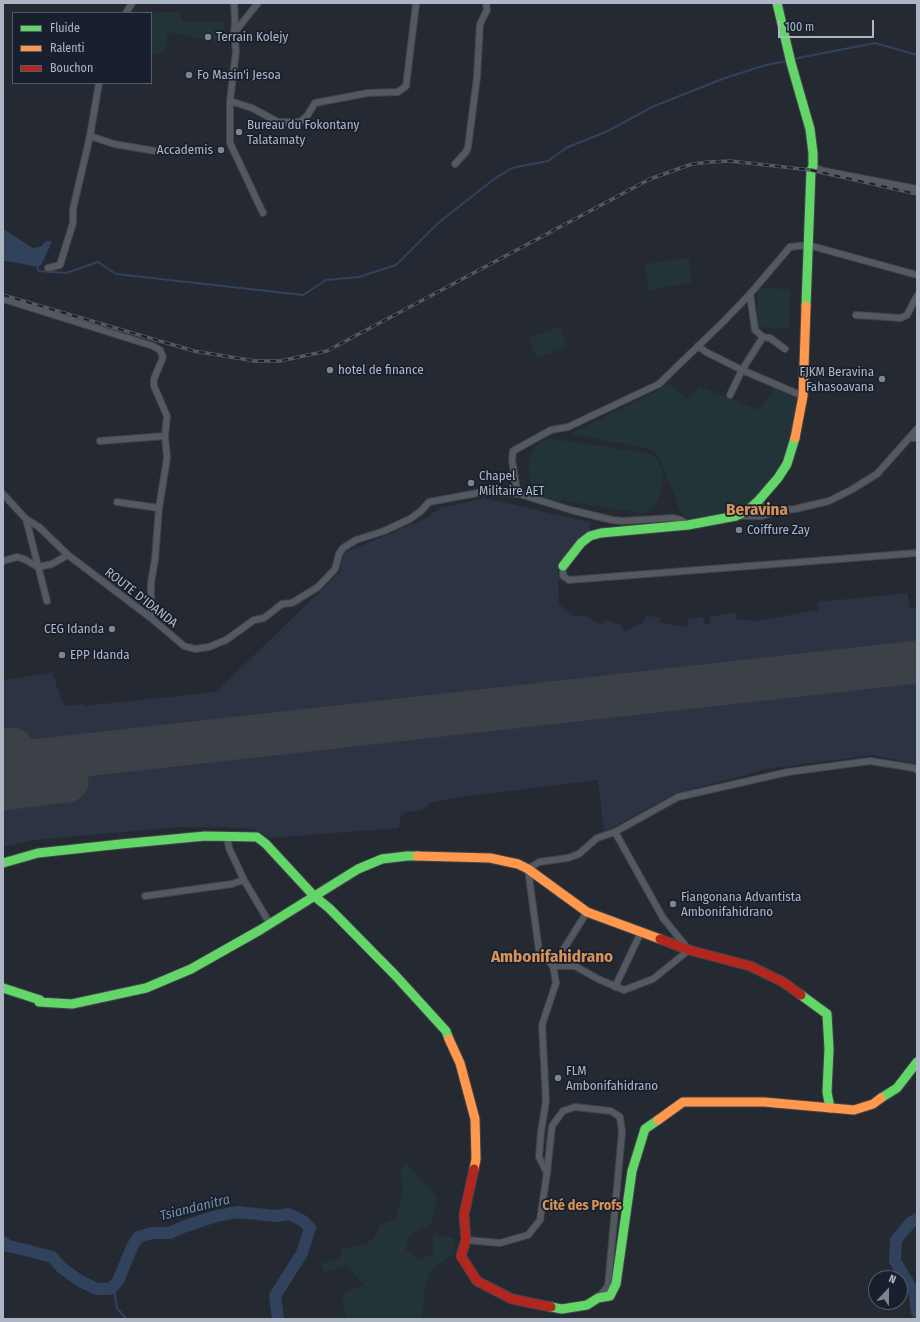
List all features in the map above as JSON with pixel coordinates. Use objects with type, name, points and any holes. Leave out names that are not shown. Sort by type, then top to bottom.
[{"type":"street","points":[[127,12],[132,3]]},
{"type":"street","points":[[234,3],[234,33],[236,51],[230,100],[230,143],[263,213]]},
{"type":"street","points":[[234,33],[258,3]]},
{"type":"street","points":[[230,100],[252,108],[278,122],[300,122],[307,116],[315,103],[368,92],[398,92],[406,86],[415,3]]},
{"type":"street","points":[[454,164],[466,152],[470,134],[480,24],[486,10],[486,3]]},
{"type":"street","points":[[736,516],[748,510],[759,500],[778,478],[787,464],[796,436],[803,396],[811,170],[813,167],[813,153],[810,129],[790,59],[777,3]]},
{"type":"street","points":[[48,268],[60,265],[73,223],[73,209],[90,136],[99,84]]},
{"type":"street","points":[[90,136],[114,144],[155,151]]},
{"type":"street","points":[[813,167],[824,171],[917,189]]},
{"type":"street","points":[[519,494],[512,460],[514,451],[551,430],[568,426],[659,384],[750,294],[790,247],[808,245],[917,275]]},
{"type":"street","points":[[750,294],[756,330],[764,337],[770,338],[785,349]]},
{"type":"street","points":[[856,315],[901,318],[907,315],[917,296]]},
{"type":"street","points":[[3,299],[147,344],[160,350],[163,357],[154,379],[154,386],[167,416],[165,436],[166,458],[151,583],[151,618]]},
{"type":"street","points":[[730,395],[742,370],[764,337]]},
{"type":"street","points":[[698,346],[706,352],[742,370],[803,396]]},
{"type":"street","points":[[917,428],[877,474],[852,490],[829,501],[795,509],[782,510],[762,516],[736,516],[688,525],[601,533],[590,536],[581,542],[562,566],[563,576],[569,580],[917,553]]},
{"type":"street","points":[[100,441],[165,436]]},
{"type":"street","points":[[908,438],[917,438]]},
{"type":"street","name":"ROUTE D'IDANDA","points":[[3,494],[26,519],[39,527],[68,555],[151,618],[184,646],[195,649],[209,647],[226,640],[254,620],[264,618],[282,604],[292,603],[318,587],[335,569],[339,554],[343,548],[356,540],[384,531],[410,520],[429,502],[483,492],[519,494],[571,510],[612,520],[622,521],[673,518],[688,525]]},
{"type":"street","points":[[759,500],[763,510],[768,514]]},
{"type":"street","points":[[117,502],[159,508]]},
{"type":"street","points":[[26,519],[47,601]]},
{"type":"street","points":[[3,560],[17,558],[24,559],[38,567],[52,564],[68,555]]},
{"type":"street","points":[[528,869],[539,862],[568,858],[579,854],[597,838],[615,832],[678,798],[788,772],[870,761],[914,768],[917,770]]},
{"type":"street","points":[[615,832],[662,918],[689,950]]},
{"type":"street","points":[[3,864],[38,854],[205,836],[257,837],[266,844],[314,896],[329,908],[395,975],[446,1031],[460,1063],[475,1119],[476,1159],[464,1215],[466,1240],[461,1256],[477,1281],[512,1299],[562,1309],[587,1305],[598,1298],[608,1286],[622,1132],[620,1117],[611,1111],[575,1107],[563,1111],[552,1126],[540,1220],[528,1235],[500,1243],[466,1240]]},
{"type":"street","points":[[227,836],[229,848],[244,880],[270,924]]},
{"type":"street","points":[[3,988],[40,1000],[39,1002],[72,1004],[146,988],[191,969],[270,924],[358,870],[382,859],[407,856],[490,858],[518,864],[528,869],[587,912],[689,950],[750,966],[783,982],[827,1014],[829,1043],[827,1092],[830,1108]]},
{"type":"street","points":[[528,869],[539,951],[553,966],[556,983],[542,1025],[546,1101],[539,1157],[547,1173]]},
{"type":"street","points":[[145,896],[232,884],[244,880]]},
{"type":"street","points":[[553,966],[587,912]]},
{"type":"street","points":[[615,986],[641,932]]},
{"type":"street","points":[[553,966],[575,966],[598,979],[624,990],[653,979],[689,950]]},
{"type":"street","points":[[598,1298],[610,1296],[616,1284],[632,1171],[644,1129],[683,1102],[764,1102],[854,1110],[873,1104],[897,1088],[917,1062]]},
{"type":"shaded area","name":"Terrain Kolejy","points":[[156,12],[180,12],[182,22],[224,22],[222,43],[168,32],[165,52],[155,56],[152,54],[152,14]]},
{"type":"shaded area","points":[[689,258],[692,282],[649,291],[645,264]]},
{"type":"shaded area","points":[[758,288],[790,289],[789,328],[757,327]]},
{"type":"shaded area","points":[[560,327],[567,347],[536,358],[529,338]]},
{"type":"shaded area","points":[[668,383],[688,399],[700,387],[759,410],[774,388],[797,398],[790,447],[778,472],[746,508],[729,516],[693,522],[682,515],[658,455],[647,448],[571,434],[657,391]]},
{"type":"shaded area","points":[[552,439],[648,453],[656,458],[661,468],[663,478],[657,502],[650,510],[642,513],[545,498],[537,494],[532,486],[529,476],[529,460],[532,452],[538,444]]},
{"type":"shaded area","points":[[485,498],[589,522],[590,533],[568,554],[558,569],[559,604],[574,617],[585,615],[601,625],[605,620],[621,625],[624,632],[644,622],[646,615],[660,618],[660,623],[687,627],[688,619],[703,617],[704,625],[710,624],[710,617],[736,612],[736,619],[757,621],[818,610],[818,602],[908,593],[909,608],[917,608],[917,764],[872,755],[767,769],[674,794],[604,832],[598,780],[453,798],[431,803],[422,810],[402,813],[399,828],[268,838],[260,831],[246,828],[179,827],[33,840],[3,847],[3,680],[52,673],[64,706],[83,704],[84,706],[216,692],[340,572],[341,554],[425,519],[440,508]]},
{"type":"shaded area","points":[[405,1163],[437,1197],[431,1224],[409,1235],[406,1250],[420,1260],[433,1253],[433,1234],[454,1238],[455,1253],[430,1271],[424,1289],[423,1312],[420,1319],[346,1319],[342,1294],[363,1285],[348,1266],[325,1272],[321,1264],[340,1257],[342,1249],[365,1245],[374,1238],[380,1225],[395,1219],[403,1192],[400,1172]]},
{"type":"water","points":[[3,229],[33,248],[40,247],[46,241],[51,241],[41,265],[37,267],[14,262],[3,262]]},
{"type":"waterway","points":[[793,59],[875,43],[917,55]]},
{"type":"waterway","points":[[37,267],[39,271],[66,273],[98,262],[116,274],[303,295],[326,280],[359,277],[396,265],[437,224],[494,179],[512,168],[548,161],[566,148],[608,131],[652,107],[725,78],[766,65],[787,61]]},
{"type":"waterway","name":"Tsiandanitra","points":[[3,1242],[8,1246],[52,1257],[62,1268],[80,1281],[97,1289],[110,1289],[118,1281],[132,1247],[138,1237],[152,1233],[170,1233],[213,1217],[237,1212],[276,1216],[289,1214],[303,1221],[310,1228],[302,1253],[275,1296],[278,1319]]},
{"type":"waterway","name":"Tsiandanitra","points":[[917,1219],[911,1222],[896,1240],[895,1261],[915,1294],[917,1312]]},
{"type":"waterway","points":[[114,1284],[117,1308],[126,1319]]},
{"type":"runway","points":[[3,750],[12,749],[23,762],[917,662]]},
{"type":"runway","points":[[3,789],[67,781]]},
{"type":"railway","points":[[3,295],[194,351],[255,361],[280,361],[327,351],[650,179],[692,164],[730,161],[811,170],[917,194]]},
{"type":"traffic: fast","points":[[777,3],[791,63],[810,129],[813,153],[813,167],[811,170],[806,306]]},
{"type":"traffic: fast","points":[[563,566],[581,543],[590,536],[601,533],[688,525],[736,516],[748,510],[778,478],[787,464],[795,438]]},
{"type":"traffic: fast","points":[[3,863],[38,853],[121,844],[205,836],[257,837],[266,844],[314,896],[329,908],[395,975],[446,1031],[449,1039]]},
{"type":"traffic: fast","points":[[3,988],[40,1000],[39,1002],[72,1004],[146,988],[191,969],[260,930],[358,869],[382,859],[417,856]]},
{"type":"traffic: fast","points":[[801,995],[827,1014],[829,1049],[827,1092],[830,1108]]},
{"type":"traffic: fast","points":[[881,1098],[897,1088],[917,1062]]},
{"type":"traffic: fast","points":[[551,1307],[562,1309],[587,1305],[598,1298],[610,1296],[616,1284],[632,1171],[645,1129],[658,1120]]},
{"type":"traffic: slow","points":[[795,438],[803,396],[806,306]]},
{"type":"traffic: slow","points":[[417,856],[490,858],[518,864],[528,869],[587,912],[660,939]]},
{"type":"traffic: slow","points":[[449,1039],[460,1063],[475,1119],[476,1159],[474,1169]]},
{"type":"traffic: slow","points":[[658,1120],[683,1102],[764,1102],[854,1110],[873,1104],[881,1098]]},
{"type":"traffic: jam","points":[[660,939],[689,950],[750,966],[783,982],[801,995]]},
{"type":"traffic: jam","points":[[474,1169],[464,1215],[466,1240],[461,1256],[477,1281],[512,1299],[551,1307]]},
{"type":"place","name":"Terrain Kolejy","points":[[208,37]]},
{"type":"place","name":"Fo Masin'i Jesoa","points":[[189,75]]},
{"type":"place","name":"Bureau du Fokontany Talatamaty","points":[[239,132]]},
{"type":"place","name":"Accademis","points":[[221,150]]},
{"type":"place","name":"hotel de finance","points":[[330,370]]},
{"type":"place","name":"FJKM Beravina Fahasoavana","points":[[882,379]]},
{"type":"place","name":"Chapel Militaire AET","points":[[471,483]]},
{"type":"place","name":"Coiffure Zay","points":[[739,530]]},
{"type":"place","name":"CEG Idanda","points":[[112,629]]},
{"type":"place","name":"EPP Idanda","points":[[62,655]]},
{"type":"place","name":"Fiangonana Advantista Ambonifahidrano","points":[[673,904]]},
{"type":"place","name":"FLM Ambonifahidrano","points":[[558,1078]]},
{"type":"district","name":"Beravina","points":[[757,510]]},
{"type":"district","name":"Ambonifahidrano","points":[[552,957]]},
{"type":"district","name":"Cité des Profs","points":[[582,1206]]}]
